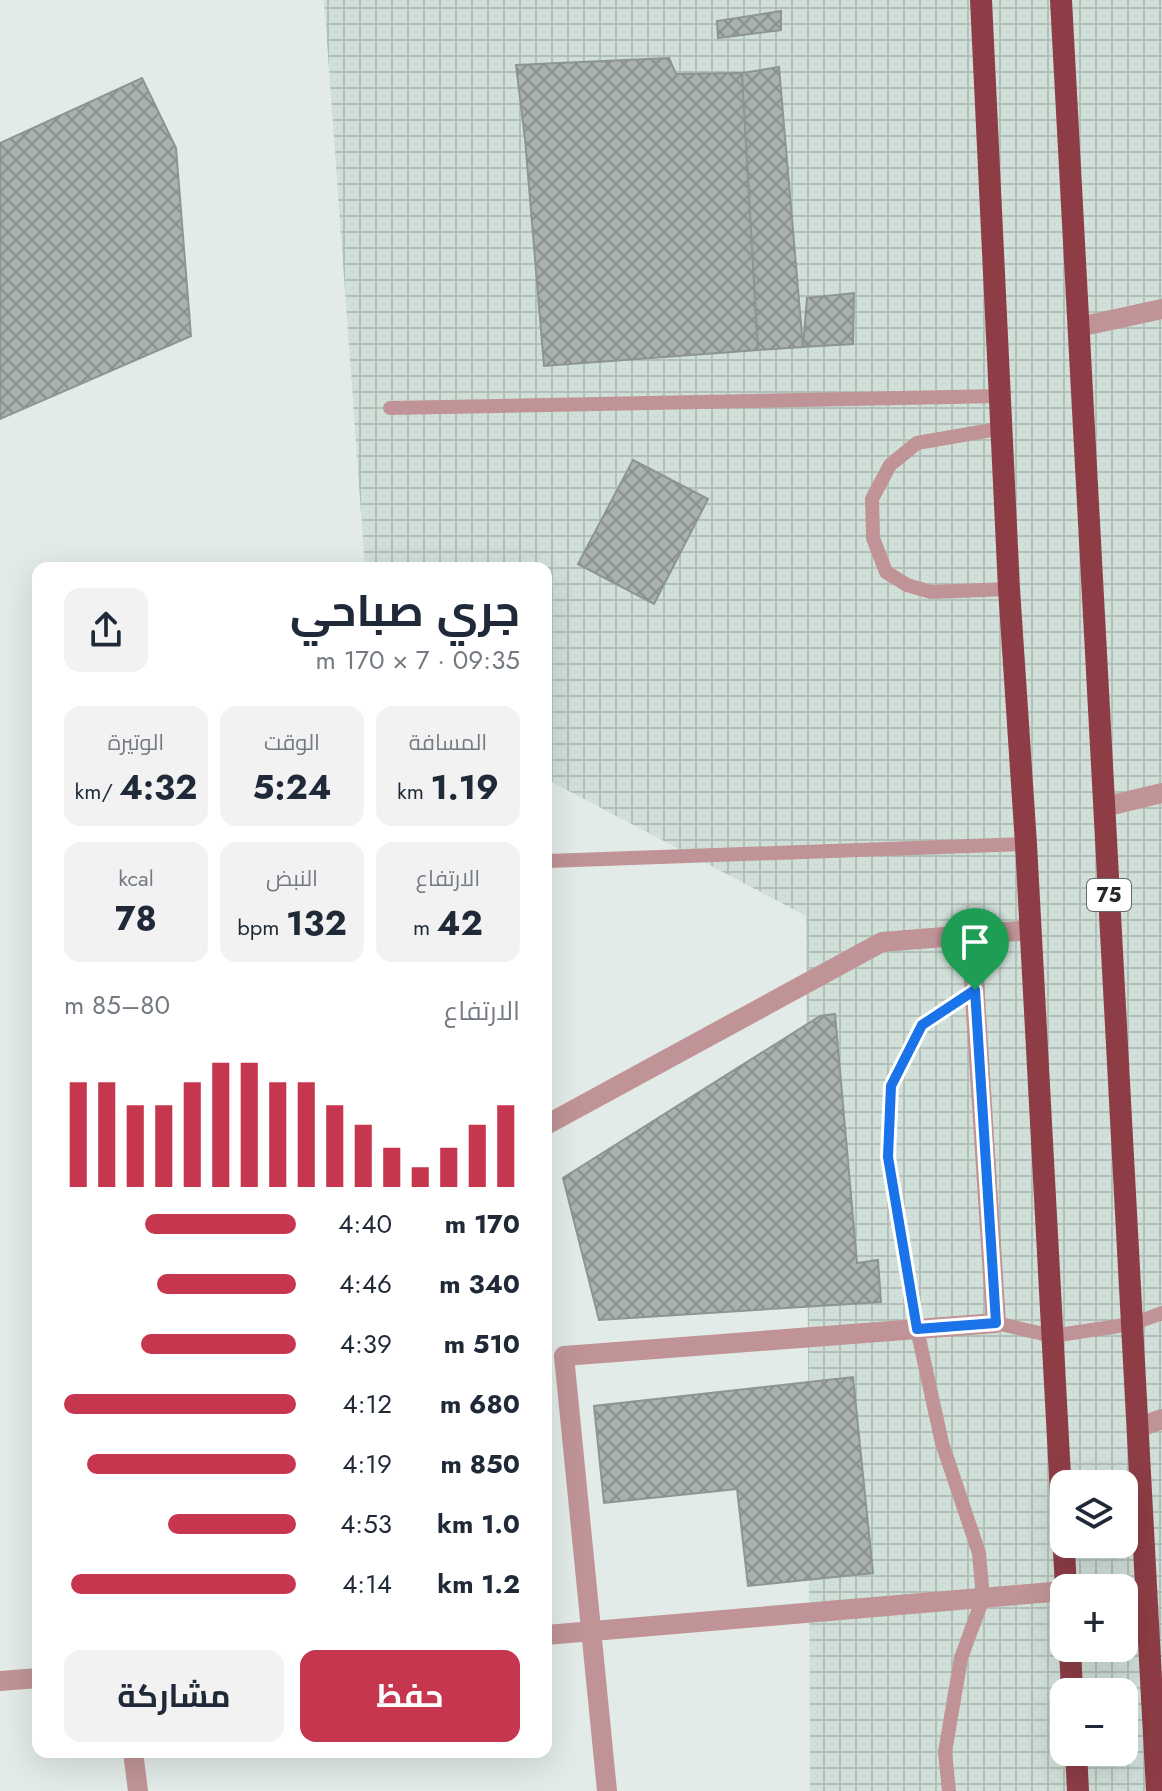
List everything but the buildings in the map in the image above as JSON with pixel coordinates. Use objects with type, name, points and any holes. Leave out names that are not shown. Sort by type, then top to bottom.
[{"type":"highway","points":[[981,0],[1009,589],[1026,844],[1064,1574]]},
{"type":"highway","name":"75","points":[[1061,0],[1137,1428],[1157,1708],[1157,1791]]},
{"type":"highway","points":[[1077,1766],[1078,1791]]},
{"type":"street","points":[[1079,327],[1162,309]]},
{"type":"street","points":[[1104,807],[1162,793]]},
{"type":"street","points":[[552,1122],[882,942],[1030,930]]},
{"type":"street","points":[[607,1791],[564,1356],[996,1323],[971,935]]},
{"type":"street","points":[[1137,1428],[1162,1419]]},
{"type":"street","points":[[552,1634],[1050,1591]]},
{"type":"street","points":[[0,1681],[32,1678]]},
{"type":"street","points":[[134,1758],[138,1791]]},
{"type":"lane","points":[[390,408],[1001,396]]},
{"type":"lane","points":[[1003,428],[917,443],[890,465],[872,499],[873,538],[886,572],[907,585],[931,592],[1009,589]]},
{"type":"lane","points":[[552,861],[1026,844]]},
{"type":"lane","points":[[949,1791],[945,1752],[961,1658],[983,1598],[979,1553],[942,1443],[917,1329],[888,1157],[891,1086],[922,1025],[975,990]]},
{"type":"lane","points":[[996,1323],[1052,1336],[1132,1324],[1162,1313]]},
{"type":"shaded area","points":[[324,0],[1162,0],[1162,1791],[810,1791],[806,916],[552,782],[552,562],[365,562]]},
{"type":"route","points":[[975,990],[996,1323],[917,1329],[888,1157],[891,1086],[922,1025],[975,990]]}]
